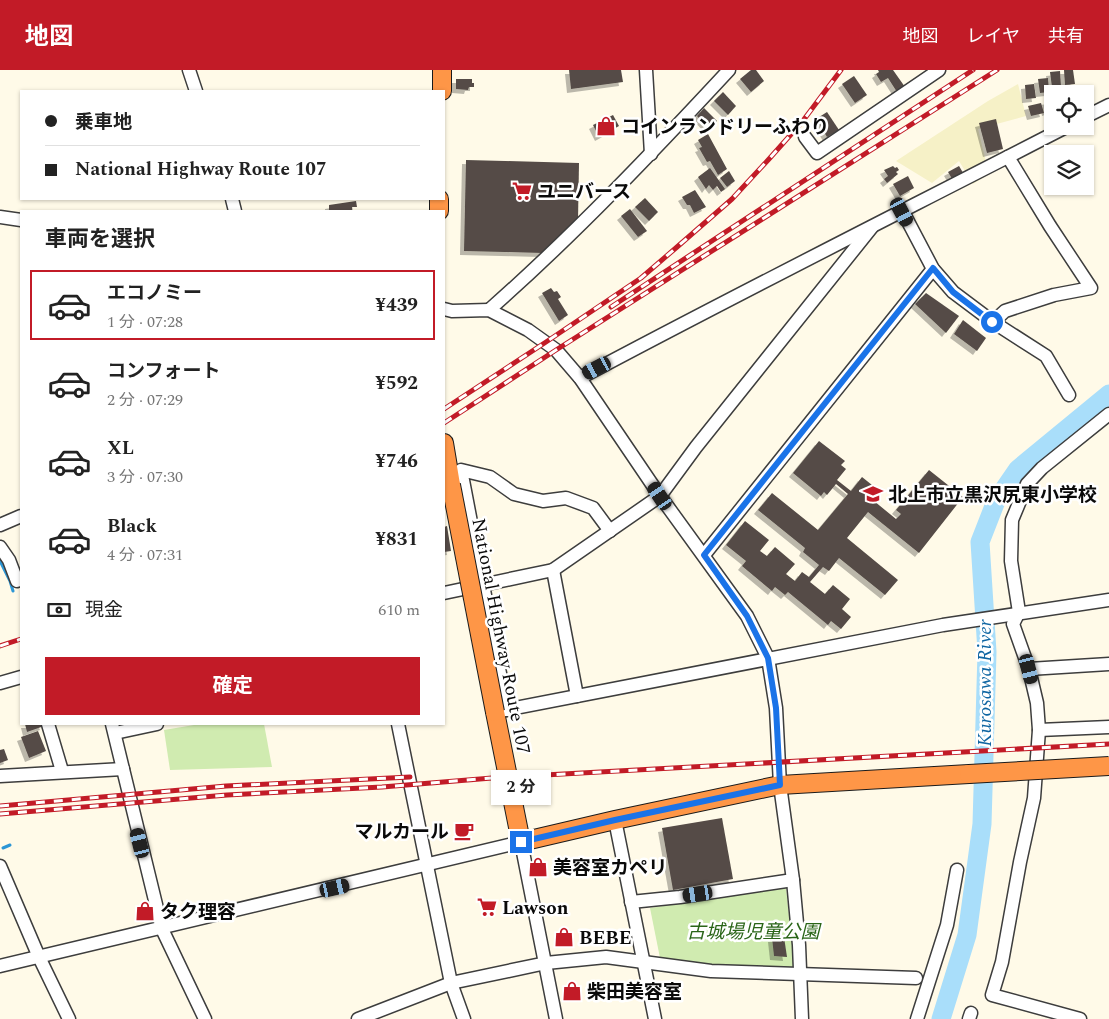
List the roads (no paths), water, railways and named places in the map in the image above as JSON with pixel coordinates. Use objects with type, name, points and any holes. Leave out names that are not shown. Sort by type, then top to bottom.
[{"type":"highway","points":[[442,70],[442,90]]},
{"type":"highway","name":"National Highway Route 107","points":[[445,448],[501,711],[521,842]]},
{"type":"highway","points":[[521,842],[780,785],[1109,766]]},
{"type":"street","points":[[189,70],[196,90]]},
{"type":"street","points":[[646,70],[651,154]]},
{"type":"street","points":[[489,310],[540,265],[651,154],[729,70]]},
{"type":"street","points":[[805,137],[817,153],[930,72]]},
{"type":"street","points":[[1094,112],[1109,105]]},
{"type":"street","points":[[580,378],[1051,135]]},
{"type":"street","points":[[992,322],[1005,310],[1054,295],[1091,288],[1008,157]]},
{"type":"street","points":[[902,212],[933,268],[953,292],[992,322],[1046,356],[1069,395]]},
{"type":"street","points":[[0,217],[20,220]]},
{"type":"street","points":[[445,593],[553,570],[660,496],[696,447],[872,227]]},
{"type":"street","points":[[704,555],[933,268]]},
{"type":"street","points":[[445,309],[489,310],[520,325],[556,350],[580,378],[660,496],[747,616],[768,658],[776,708],[780,785],[793,880],[802,1019]]},
{"type":"street","points":[[1080,1019],[992,995],[1002,962],[1034,798],[1039,730],[1037,703],[1029,669],[1013,624],[1012,520],[1027,484],[1042,468],[1109,414]]},
{"type":"street","points":[[610,530],[593,508],[566,498],[543,501],[514,494],[490,477],[461,470],[484,586],[501,711],[768,658],[1014,613],[1109,600]]},
{"type":"street","points":[[0,525],[20,516]]},
{"type":"street","points":[[0,548],[9,560],[17,581]]},
{"type":"street","points":[[553,570],[577,696]]},
{"type":"street","points":[[1029,669],[1109,664]]},
{"type":"street","points":[[0,683],[20,677]]},
{"type":"street","points":[[48,725],[62,771]]},
{"type":"street","points":[[148,725],[113,729],[162,929],[205,1019]]},
{"type":"street","points":[[398,725],[451,983],[464,1019]]},
{"type":"street","points":[[1039,730],[1109,727]]},
{"type":"street","points":[[0,776],[123,769]]},
{"type":"street","points":[[615,820],[655,1019]]},
{"type":"street","points":[[0,966],[162,929],[521,842],[556,1019]]},
{"type":"street","points":[[0,866],[39,957],[69,1019]]},
{"type":"street","points":[[918,1019],[946,925],[957,870]]},
{"type":"street","points":[[631,902],[680,897],[793,880]]},
{"type":"street","points":[[358,1019],[451,983],[546,963],[606,957],[711,971],[916,978]]},
{"type":"waterway","name":"Kurosawa River","points":[[941,1019],[967,935],[982,824],[987,652],[980,542],[996,501],[1018,469],[1109,394]]},
{"type":"waterway","points":[[0,561],[13,591]]},
{"type":"waterway","points":[[3,848],[10,845]]},
{"type":"railway","points":[[445,408],[641,278],[732,199],[802,122],[841,70]]},
{"type":"railway","points":[[611,307],[973,70]]},
{"type":"railway","points":[[445,422],[997,70]]},
{"type":"railway","points":[[0,646],[20,639]]},
{"type":"railway","points":[[0,814],[227,795],[382,787],[492,778],[1109,744]]},
{"type":"railway","points":[[0,806],[226,786],[410,777]]},
{"type":"place","name":"コインランドリーふわり","points":[[606,126]]},
{"type":"place","name":"ユニバース","points":[[522,191]]},
{"type":"place","name":"北上市立黒沢尻東小学校","points":[[873,494]]},
{"type":"place","name":"マルカール","points":[[464,831]]},
{"type":"place","name":"美容室カペリ","points":[[538,867]]},
{"type":"place","name":"Lawson","points":[[487,907]]},
{"type":"place","name":"タク理容","points":[[145,911]]},
{"type":"place","name":"BEBE","points":[[564,937]]},
{"type":"place","name":"柴田美容室","points":[[572,991]]},
{"type":"park label","name":"古城場児童公園","points":[[753,931]]}]
